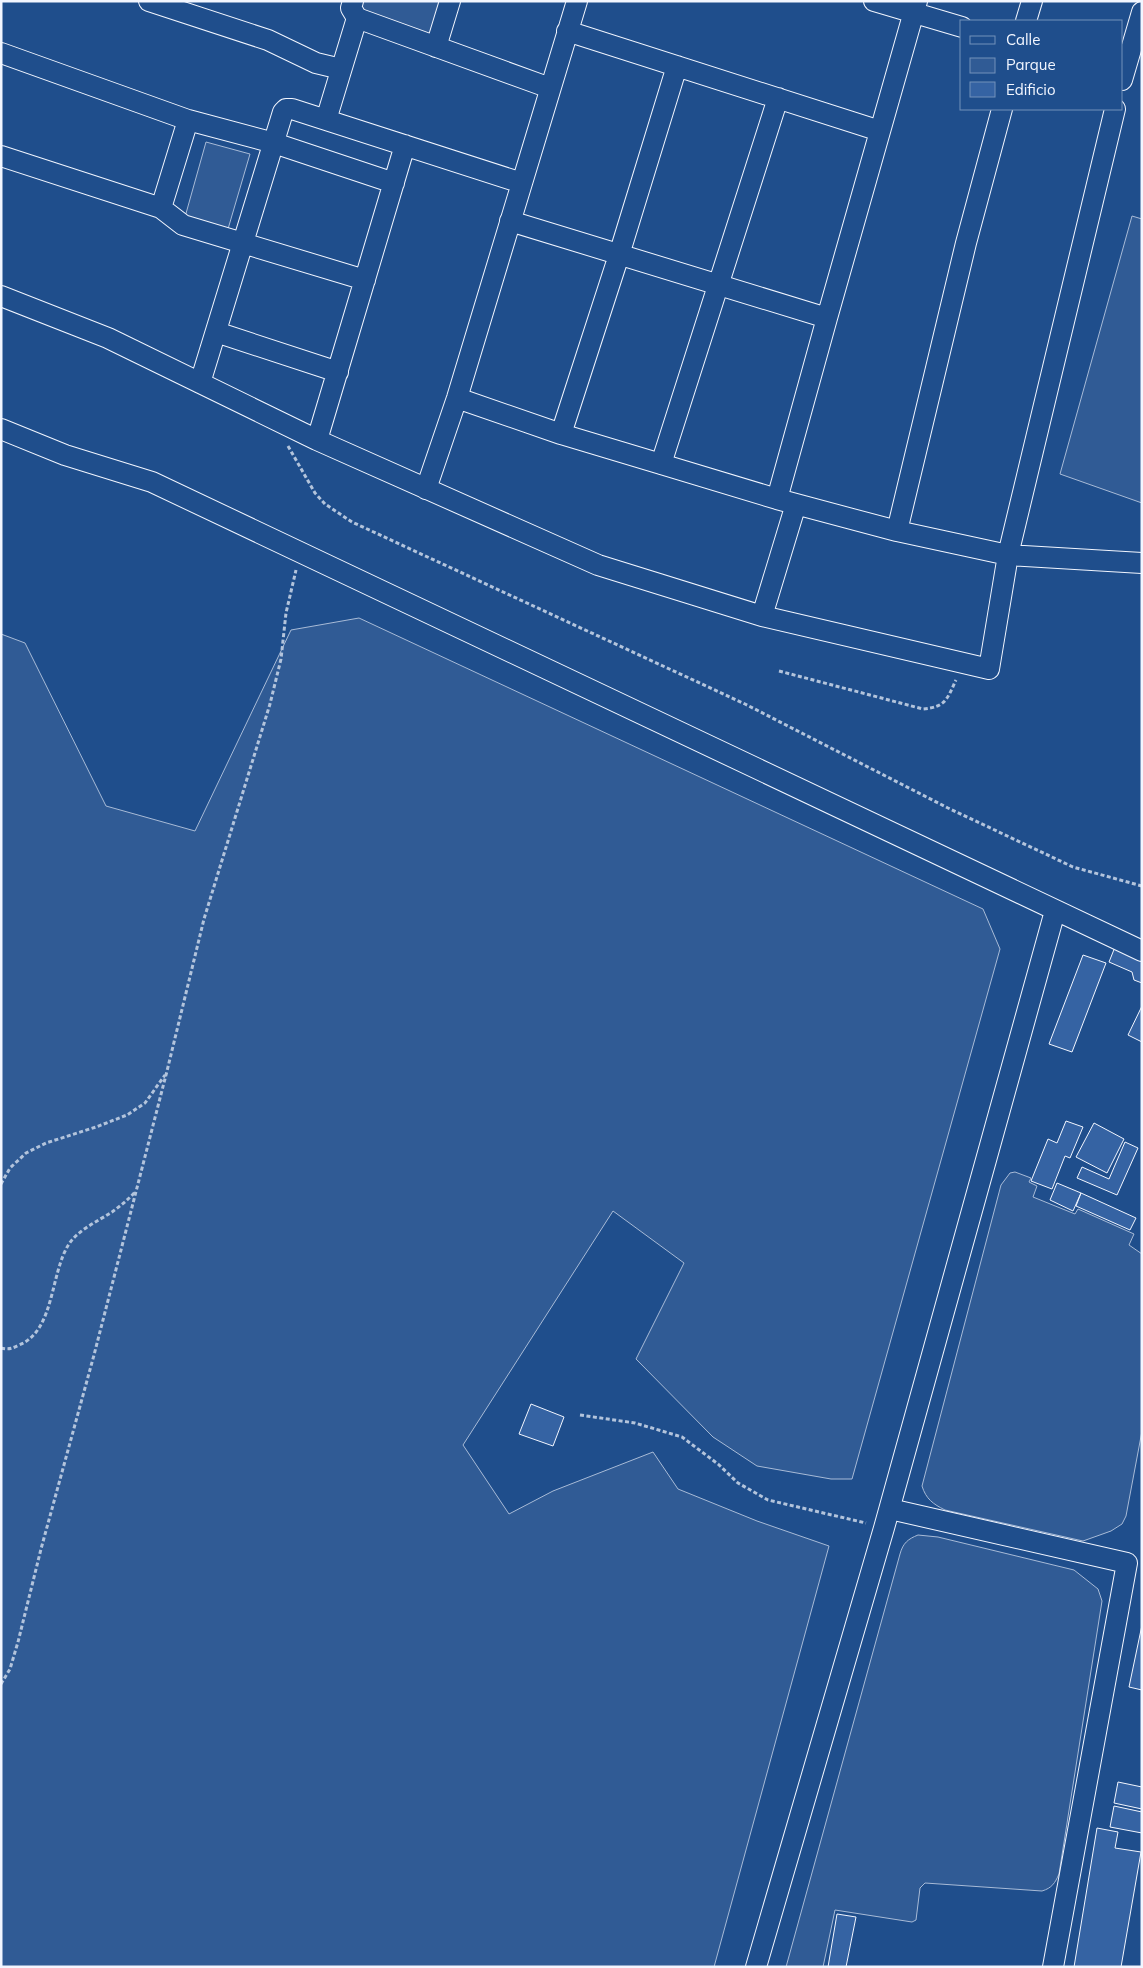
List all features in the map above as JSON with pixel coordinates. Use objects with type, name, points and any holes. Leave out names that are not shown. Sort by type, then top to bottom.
[{"type":"street","points":[[149,1],[268,40],[316,63],[341,69]]},
{"type":"street","points":[[436,47],[450,1]]},
{"type":"street","points":[[426,489],[457,398],[577,1]]},
{"type":"street","points":[[874,1],[915,7],[960,26]]},
{"type":"street","points":[[1026,20],[1032,1]]},
{"type":"street","points":[[762,616],[826,318],[915,7]]},
{"type":"street","points":[[326,120],[341,69],[355,10],[436,47],[550,88]]},
{"type":"street","points":[[1127,74],[1142,12]]},
{"type":"street","points":[[568,31],[880,131]]},
{"type":"street","points":[[1,53],[188,120],[274,143],[394,183]]},
{"type":"street","points":[[561,434],[619,255],[677,66]]},
{"type":"street","points":[[661,464],[778,98]]},
{"type":"street","points":[[200,383],[283,112],[286,109],[292,109],[522,183]]},
{"type":"street","points":[[898,531],[966,243],[1002,110]]},
{"type":"street","points":[[1,296],[108,338],[317,440],[598,565],[762,616],[990,669],[1008,556],[1115,110]]},
{"type":"street","points":[[161,208],[188,120]]},
{"type":"street","points":[[317,440],[405,145]]},
{"type":"street","points":[[1,156],[161,208],[183,225],[365,280]]},
{"type":"street","points":[[510,221],[826,318]]},
{"type":"street","points":[[216,332],[338,372]]},
{"type":"street","points":[[457,398],[561,434],[786,502],[898,531],[1008,556],[1142,563]]},
{"type":"street","points":[[1,429],[65,454],[152,482],[1142,951]]},
{"type":"street","points":[[756,1967],[887,1518],[1055,910]]},
{"type":"street","points":[[887,1518],[1127,1563],[1053,1967]]},
{"type":"path","points":[[274,419],[285,442],[315,493],[325,504],[352,522],[745,704],[948,808],[1064,862],[1142,886]]},
{"type":"path","points":[[1,1684],[10,1669],[18,1642],[40,1549],[94,1355],[204,919],[270,704],[281,659],[286,613],[296,570],[306,555]]},
{"type":"path","points":[[779,671],[923,709],[936,708],[947,698],[964,663]]},
{"type":"path","points":[[1,1184],[10,1168],[26,1153],[46,1143],[127,1115],[145,1103],[167,1071]]},
{"type":"path","points":[[1,1348],[8,1349],[24,1343],[39,1328],[46,1312],[62,1258],[70,1243],[87,1228],[124,1203],[135,1192]]},
{"type":"path","points":[[580,1415],[636,1423],[682,1438],[718,1464],[738,1483],[768,1500],[887,1518]]},
{"type":"green space","points":[[360,1],[447,1],[431,38],[361,13]]},
{"type":"green space","points":[[206,142],[250,154],[228,229],[185,217]]},
{"type":"green space","points":[[1132,216],[1142,219],[1142,503],[1060,474]]},
{"type":"green space","points":[[359,618],[983,909],[1000,949],[852,1479],[831,1479],[757,1466],[713,1437],[636,1359],[684,1263],[613,1211],[463,1445],[509,1514],[553,1491],[653,1452],[678,1489],[757,1521],[829,1546],[714,1967],[1,1967],[1,634],[25,643],[106,806],[195,831],[291,630]]},
{"type":"green space","points":[[1015,1172],[1031,1178],[1029,1182],[1037,1186],[1033,1197],[1075,1214],[1078,1209],[1134,1234],[1129,1245],[1142,1254],[1142,1431],[1126,1516],[1122,1524],[1111,1531],[1083,1541],[945,1510],[930,1501],[922,1486],[1001,1185],[1010,1173]]},
{"type":"green space","points":[[918,1535],[938,1537],[1074,1570],[1098,1589],[1102,1601],[1059,1874],[1053,1885],[1042,1891],[925,1883],[920,1888],[916,1920],[912,1922],[835,1910],[823,1967],[786,1967],[900,1554],[906,1542]]},
{"type":"building","points":[[1115,947],[1142,960],[1142,983],[1134,980],[1132,972],[1109,962]]},
{"type":"building","points":[[1083,955],[1106,963],[1072,1052],[1049,1044]]},
{"type":"building","points":[[1142,1006],[1142,1042],[1128,1035]]},
{"type":"building","points":[[1066,1121],[1083,1127],[1070,1158],[1065,1156],[1052,1189],[1031,1181],[1048,1139],[1057,1143]]},
{"type":"building","points":[[1094,1123],[1124,1139],[1107,1173],[1076,1157]]},
{"type":"building","points":[[1125,1142],[1138,1148],[1117,1195],[1077,1178],[1082,1167],[1109,1179]]},
{"type":"building","points":[[1057,1183],[1081,1193],[1073,1211],[1050,1200]]},
{"type":"building","points":[[1081,1193],[1136,1218],[1130,1230],[1076,1206]]},
{"type":"building","points":[[531,1404],[564,1417],[553,1446],[519,1434]]},
{"type":"building","points":[[1142,1625],[1142,1690],[1129,1687]]},
{"type":"building","points":[[1118,1782],[1142,1787],[1142,1809],[1114,1803]]},
{"type":"building","points":[[1114,1806],[1142,1812],[1142,1833],[1110,1827]]},
{"type":"building","points":[[1097,1828],[1118,1832],[1115,1848],[1141,1852],[1121,1967],[1074,1967]]},
{"type":"building","points":[[837,1914],[856,1917],[846,1967],[828,1967]]}]
